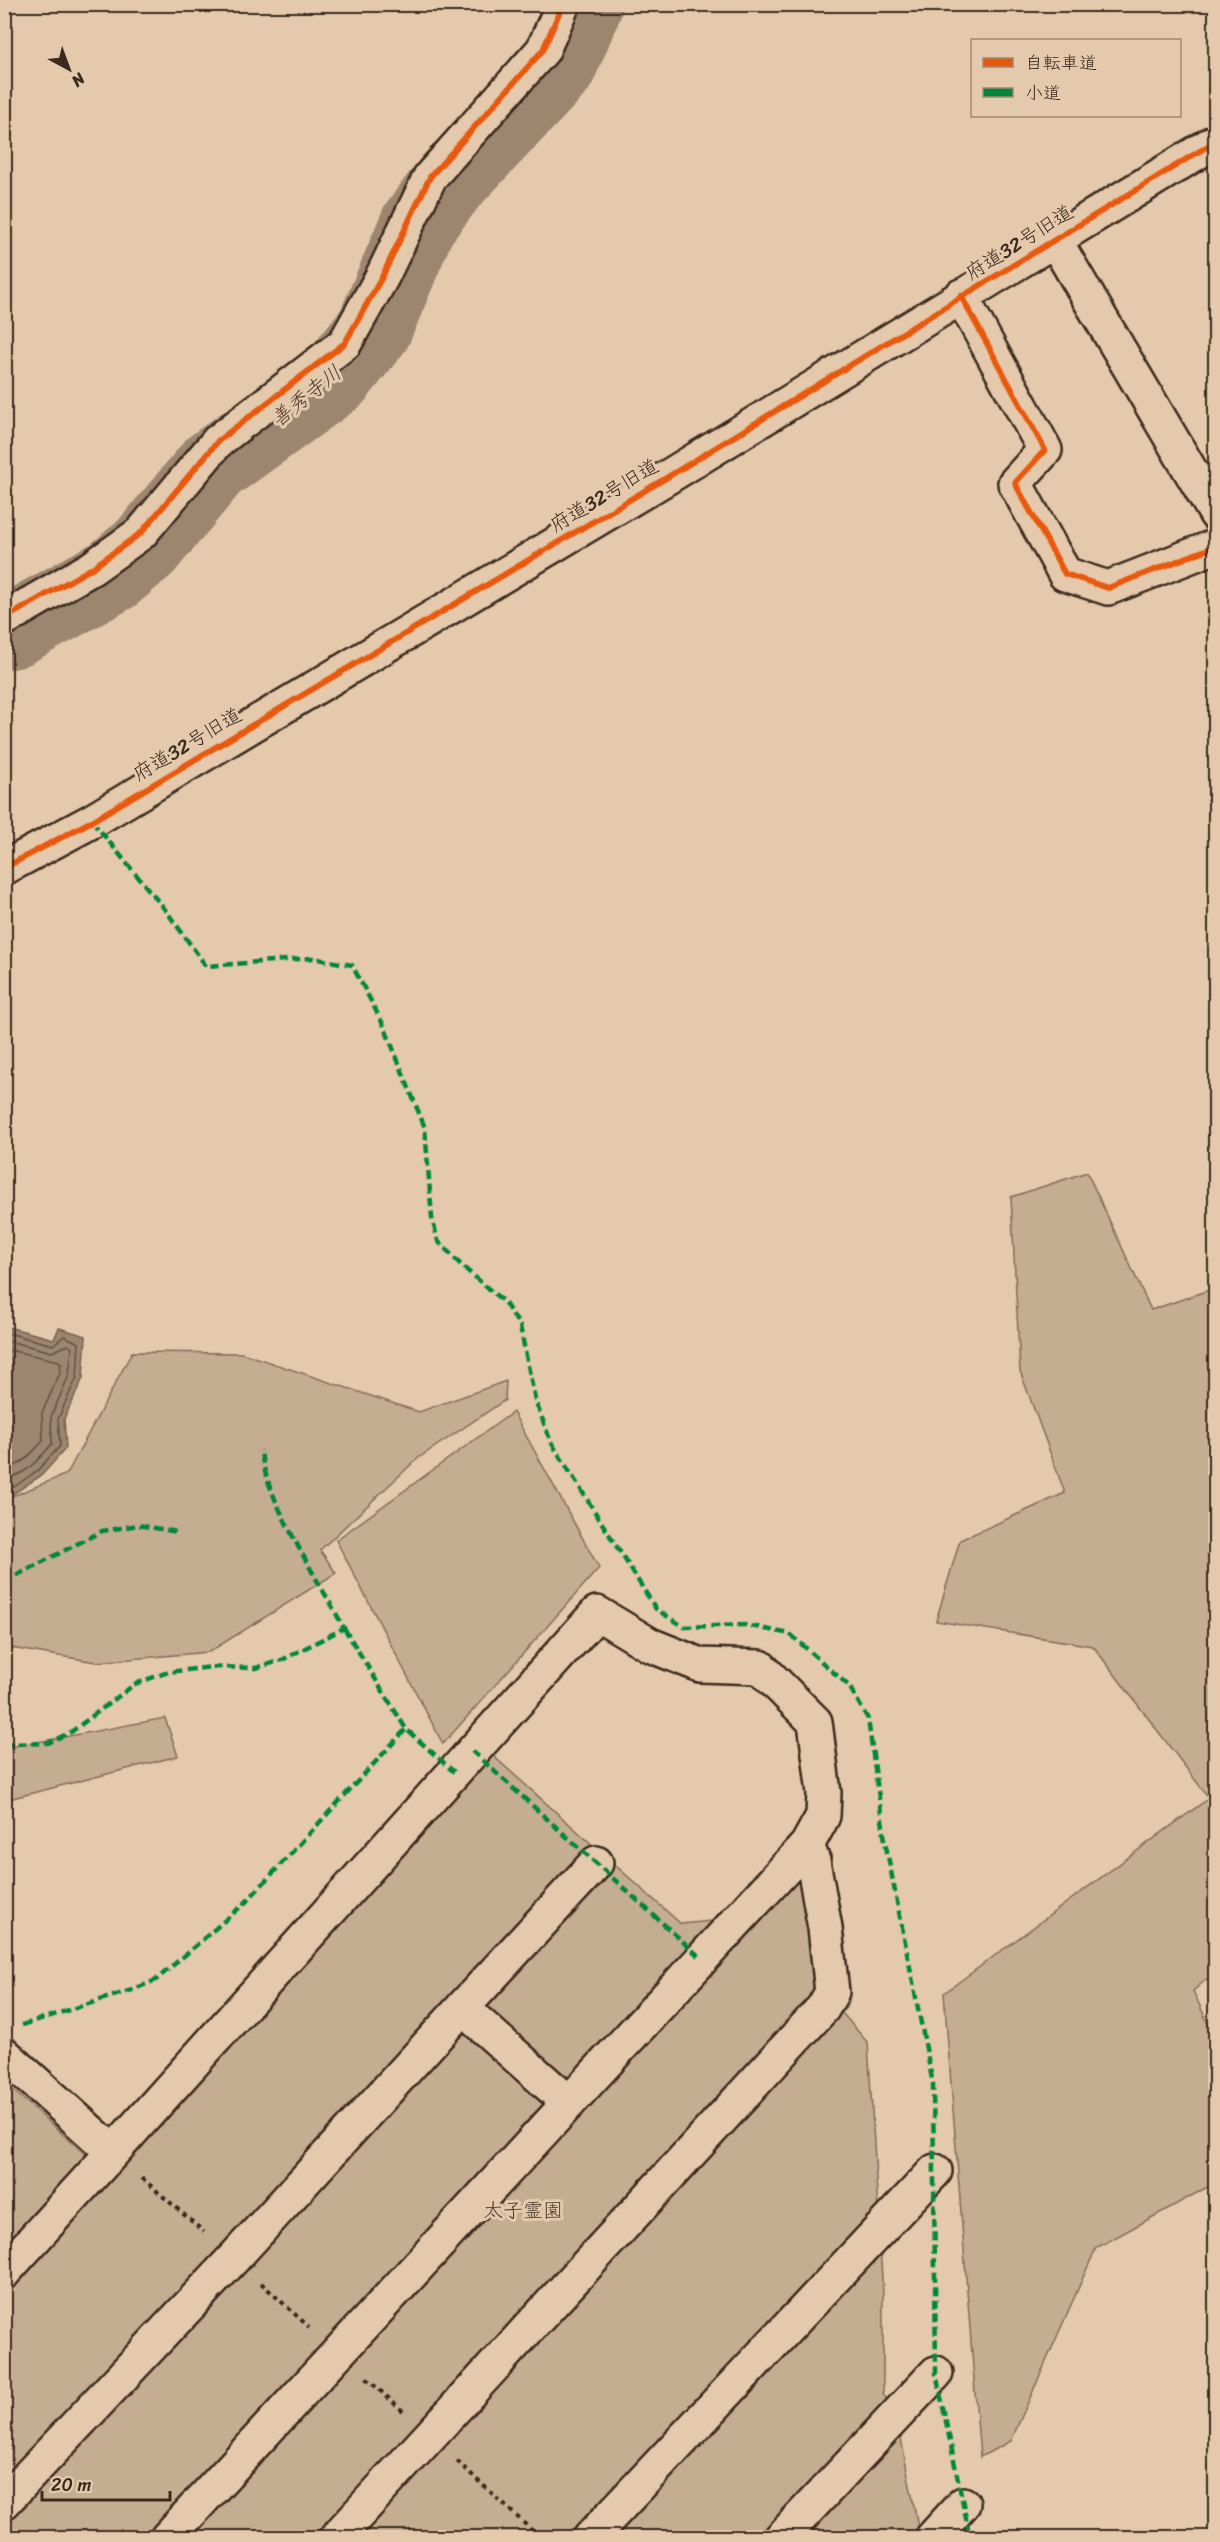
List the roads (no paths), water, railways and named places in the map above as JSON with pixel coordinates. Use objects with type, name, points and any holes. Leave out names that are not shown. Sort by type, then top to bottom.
[{"type":"street","points":[[4,619],[92,568],[141,534],[218,441],[345,343],[382,277],[430,177],[543,50],[563,4]]},
{"type":"street","name":"府道32号旧道","points":[[4,868],[92,821],[646,490],[1215,141]]},
{"type":"street","points":[[1054,239],[1215,514]]},
{"type":"street","points":[[961,297],[1045,450],[1015,483],[1065,574],[1108,588],[1215,546]]},
{"type":"street","points":[[4,2272],[597,1613],[650,1645],[700,1665],[760,1667],[815,1722],[825,1793],[823,1816],[807,1845],[167,2538]]},
{"type":"street","points":[[336,2538],[822,2008],[832,1992],[823,1917],[813,1861],[807,1845]]},
{"type":"street","points":[[4,2502],[234,2258],[596,1863]]},
{"type":"street","points":[[462,2008],[569,2103]]},
{"type":"street","points":[[4,2054],[112,2152]]},
{"type":"street","points":[[590,2538],[934,2171]]},
{"type":"street","points":[[781,2538],[936,2373]]},
{"type":"street","points":[[933,2538],[963,2504]]},
{"type":"water","points":[[4,1326],[54,1339],[59,1328],[86,1336],[83,1378],[64,1419],[66,1448],[42,1475],[13,1494],[5,1490]]},
{"type":"waterway","name":"善秀寺川","points":[[11,631],[113,575],[146,547],[213,466],[335,378],[374,329],[418,224],[450,182],[558,68],[585,4]]},
{"type":"park label","name":"太子霊園","points":[[523,2210]]}]
